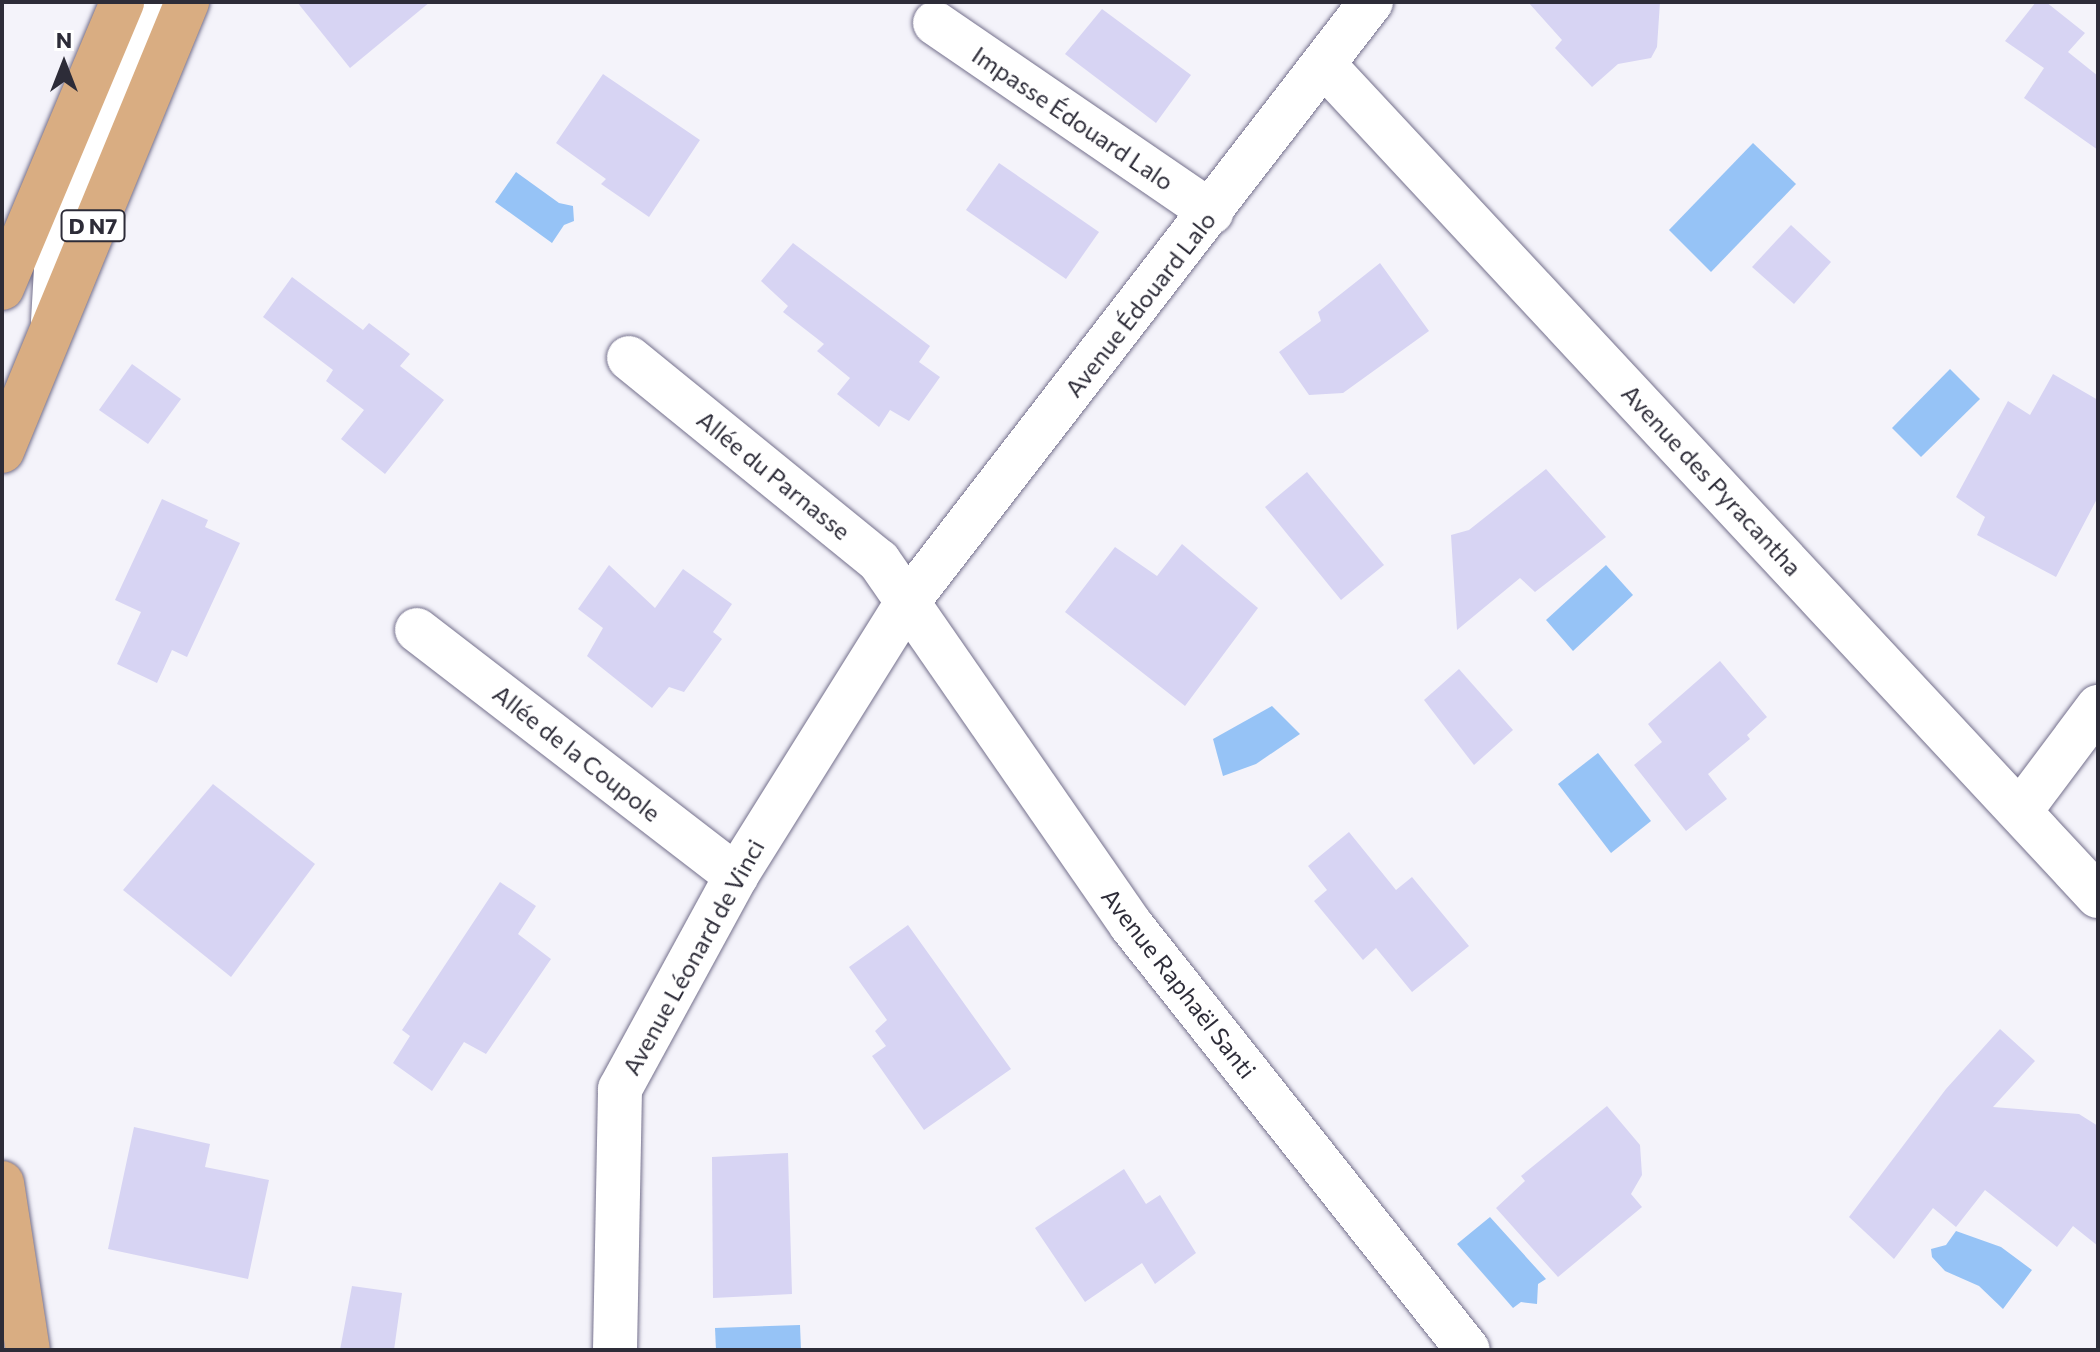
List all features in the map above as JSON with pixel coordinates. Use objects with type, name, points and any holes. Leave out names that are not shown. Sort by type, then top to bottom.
[{"type":"main road","name":"D N7","points":[[2,288],[122,2]]},
{"type":"main road","name":"D N7","points":[[2,451],[187,2]]},
{"type":"main road","points":[[2,1183],[28,1350]]},
{"type":"street","points":[[53,321],[58,235],[151,2]]},
{"type":"street","name":"Avenue Édouard Lalo","points":[[906,604],[1325,66],[1371,2]]},
{"type":"street","name":"Impasse Édouard Lalo","points":[[935,23],[1211,212]]},
{"type":"street","name":"Avenue des Pyracantha","points":[[1325,66],[2098,896]]},
{"type":"street","name":"Allée du Parnasse","points":[[629,358],[879,561],[906,604]]},
{"type":"street","name":"Avenue Léonard de Vinci","points":[[615,1350],[620,1089],[736,876],[906,604]]},
{"type":"street","name":"Avenue Raphaël Santi","points":[[906,604],[1131,925],[1468,1350]]},
{"type":"street","name":"Allée de la Coupole","points":[[417,630],[736,876]]},
{"type":"street","points":[[2021,810],[2098,707]]},
{"type":"water","points":[[1753,143],[1796,184],[1711,272],[1669,230]]},
{"type":"water","points":[[516,172],[559,203],[573,206],[574,221],[564,225],[552,243],[495,202]]},
{"type":"water","points":[[1950,369],[1980,399],[1921,457],[1892,428]]},
{"type":"water","points":[[1606,565],[1633,595],[1573,651],[1546,620]]},
{"type":"water","points":[[1272,706],[1300,734],[1256,764],[1223,776],[1213,739]]},
{"type":"water","points":[[1598,753],[1651,821],[1611,853],[1558,784]]},
{"type":"water","points":[[1490,1217],[1546,1279],[1538,1284],[1537,1304],[1521,1302],[1513,1308],[1457,1244]]},
{"type":"water","points":[[1956,1231],[2001,1247],[2032,1270],[2003,1309],[1979,1286],[1945,1271],[1932,1257],[1931,1249],[1946,1245]]},
{"type":"water","points":[[800,1325],[801,1350],[716,1350],[715,1328]]},
{"type":"building","points":[[297,2],[430,2],[350,68]]},
{"type":"building","points":[[1528,2],[1660,2],[1657,47],[1651,58],[1618,64],[1592,87],[1555,48],[1562,40]]},
{"type":"building","points":[[2036,2],[2046,2],[2085,33],[2068,52],[2098,76],[2098,150],[2024,98],[2044,68],[2005,41]]},
{"type":"building","points":[[1102,9],[1191,75],[1156,123],[1065,54]]},
{"type":"building","points":[[603,74],[700,140],[649,217],[601,184],[606,179],[556,143]]},
{"type":"building","points":[[999,163],[1099,232],[1066,279],[966,210]]},
{"type":"building","points":[[1791,225],[1831,262],[1794,304],[1752,267]]},
{"type":"building","points":[[793,243],[930,346],[919,362],[940,377],[909,421],[890,410],[879,427],[837,394],[850,378],[817,351],[824,344],[783,312],[788,306],[761,281]]},
{"type":"building","points":[[1380,263],[1429,331],[1343,393],[1309,395],[1279,352],[1321,321],[1318,312]]},
{"type":"building","points":[[292,277],[363,330],[369,323],[410,354],[400,366],[444,400],[385,474],[341,439],[364,410],[326,381],[333,370],[263,317]]},
{"type":"building","points":[[132,364],[181,399],[148,444],[99,410]]},
{"type":"building","points":[[2053,374],[2098,400],[2098,497],[2056,577],[1977,535],[1985,517],[1956,497],[2008,401],[2030,415]]},
{"type":"building","points":[[1546,469],[1606,537],[1535,592],[1520,578],[1457,630],[1451,535],[1469,530]]},
{"type":"building","points":[[1307,472],[1384,565],[1341,600],[1265,507]]},
{"type":"building","points":[[162,499],[208,520],[205,527],[240,543],[187,657],[172,650],[157,683],[117,664],[141,612],[115,600]]},
{"type":"building","points":[[1182,544],[1258,608],[1185,706],[1065,612],[1115,547],[1157,576]]},
{"type":"building","points":[[609,565],[655,608],[683,569],[732,604],[713,632],[722,639],[684,692],[669,687],[652,708],[587,656],[603,628],[578,609]]},
{"type":"building","points":[[1720,661],[1767,717],[1747,735],[1750,739],[1708,774],[1727,799],[1686,831],[1634,765],[1662,742],[1648,724]]},
{"type":"building","points":[[1459,669],[1513,730],[1474,765],[1424,700]]},
{"type":"building","points":[[213,784],[315,864],[231,977],[123,890]]},
{"type":"building","points":[[1349,832],[1396,890],[1412,877],[1469,946],[1412,992],[1376,948],[1363,960],[1314,901],[1327,890],[1308,866]]},
{"type":"building","points":[[500,882],[536,906],[518,934],[551,959],[486,1054],[464,1042],[432,1091],[393,1063],[410,1036],[402,1030]]},
{"type":"building","points":[[908,925],[1011,1069],[924,1130],[872,1056],[886,1046],[875,1031],[887,1020],[849,967]]},
{"type":"building","points":[[2000,1029],[2035,1061],[1993,1107],[2079,1114],[2098,1126],[2098,1246],[2073,1226],[2057,1247],[1985,1190],[1956,1227],[1933,1208],[1894,1259],[1849,1217],[1946,1089]]},
{"type":"building","points":[[1607,1106],[1640,1145],[1642,1175],[1631,1194],[1642,1207],[1558,1277],[1496,1208],[1525,1181],[1521,1176]]},
{"type":"building","points":[[134,1127],[210,1144],[205,1167],[269,1180],[248,1279],[108,1249]]},
{"type":"building","points":[[788,1153],[792,1294],[713,1298],[712,1157]]},
{"type":"building","points":[[1124,1169],[1146,1204],[1160,1195],[1196,1253],[1155,1284],[1142,1263],[1085,1302],[1035,1228]]},
{"type":"building","points":[[352,1286],[402,1293],[394,1350],[340,1350]]}]
